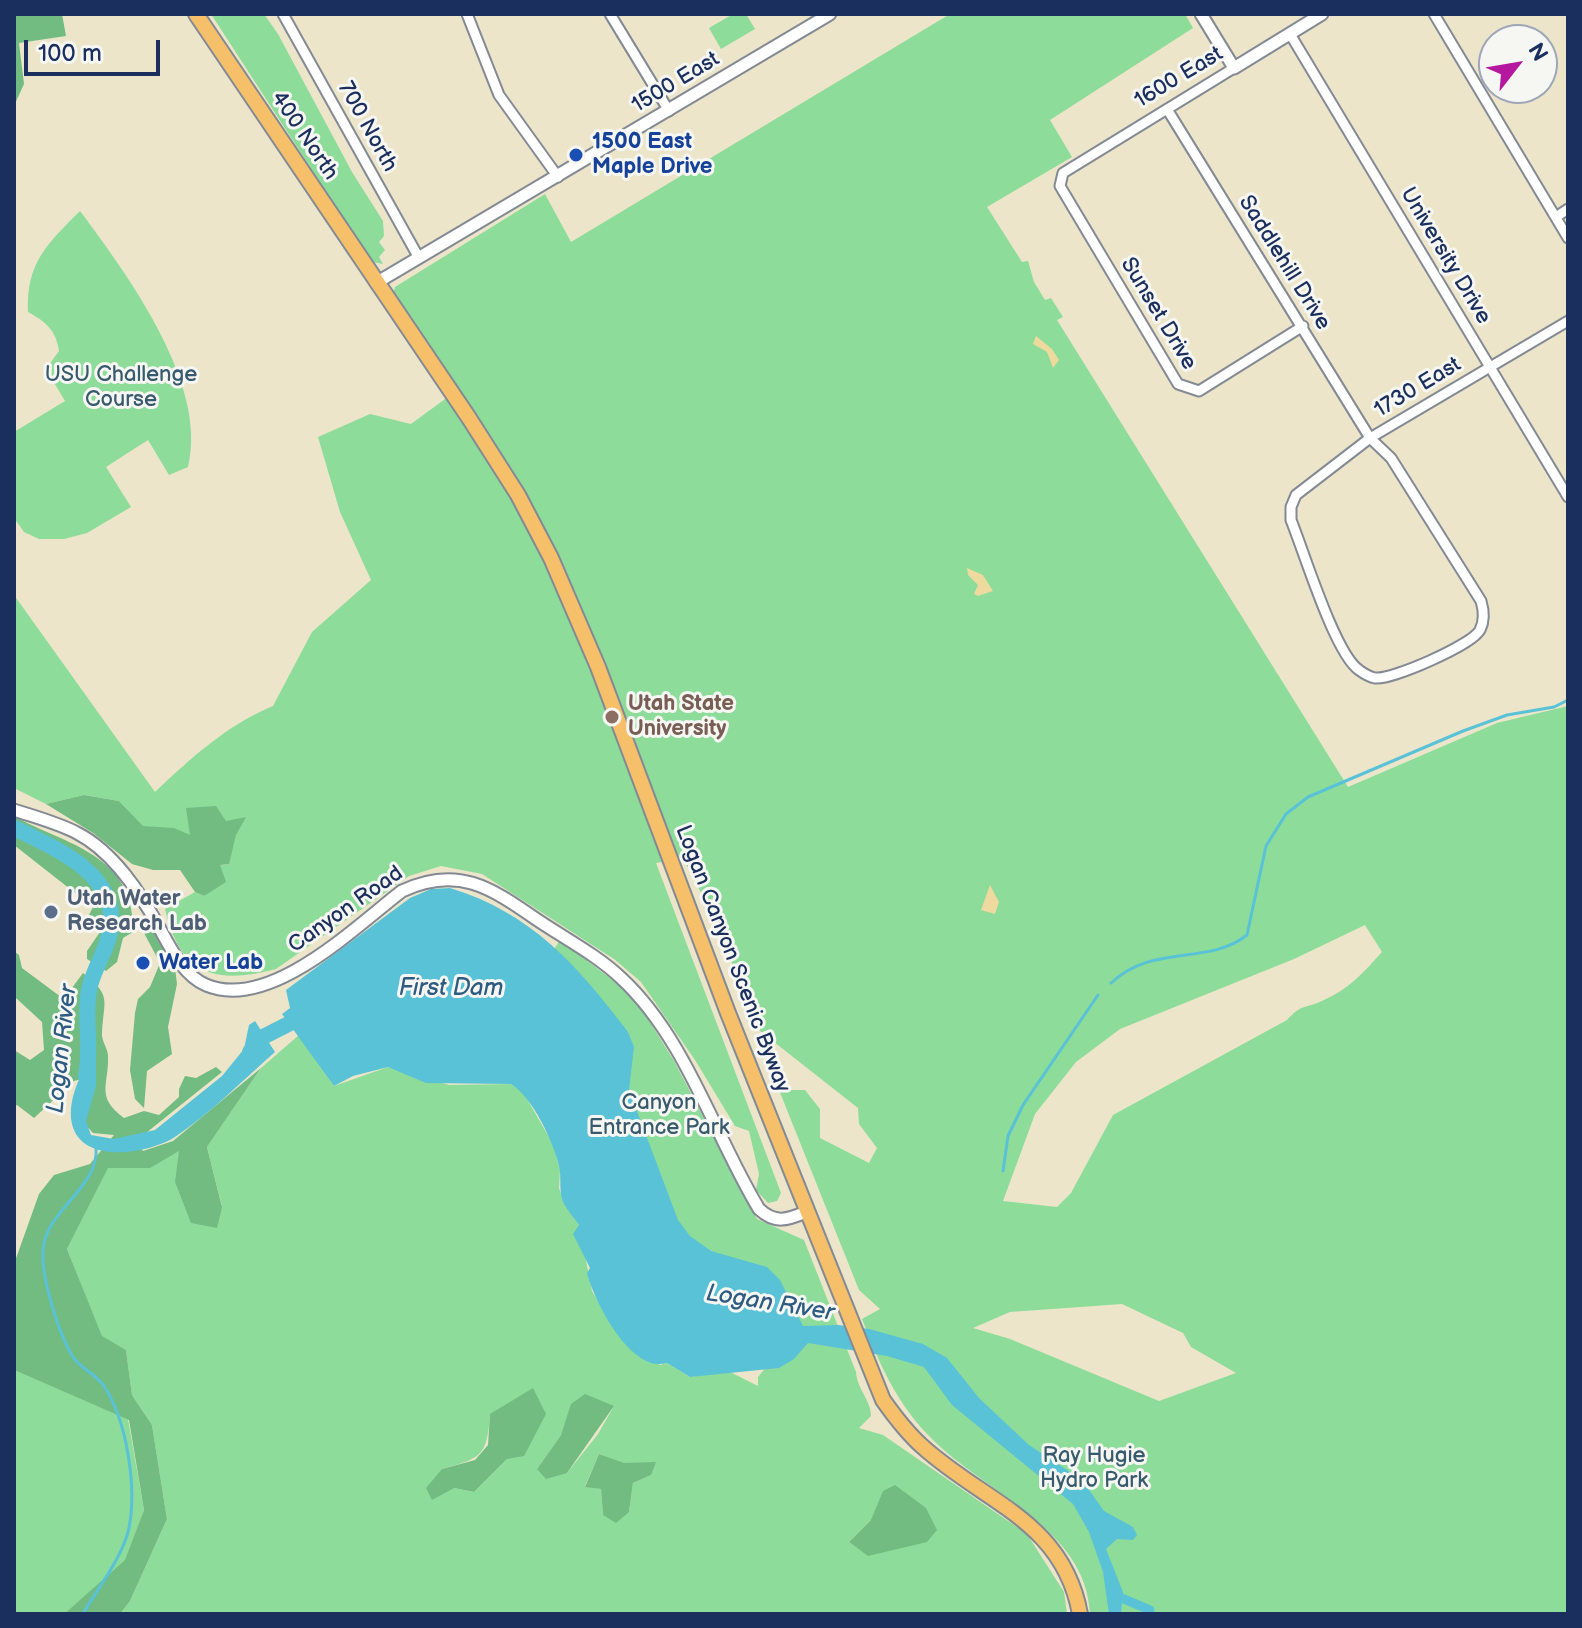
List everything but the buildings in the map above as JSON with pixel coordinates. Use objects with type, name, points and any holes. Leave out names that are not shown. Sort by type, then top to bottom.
[{"type":"main road","name":"400 North","points":[[196,14],[376,283]]},
{"type":"main road","name":"Logan Canyon Scenic Byway","points":[[376,283],[469,418],[518,495],[551,558],[598,667],[806,1212],[883,1400],[902,1427],[924,1448],[1024,1518],[1050,1544],[1076,1589],[1080,1614]]},
{"type":"street","name":"700 North","points":[[283,14],[419,258]]},
{"type":"street","points":[[467,14],[499,95],[558,177]]},
{"type":"street","points":[[610,14],[669,111]]},
{"type":"street","name":"1500 East","points":[[376,283],[830,14]]},
{"type":"street","points":[[1201,14],[1234,68]]},
{"type":"street","name":"1600 East","points":[[1060,178],[1322,14]]},
{"type":"street","points":[[1434,14],[1568,238]]},
{"type":"street","name":"University Drive","points":[[1290,34],[1568,497]]},
{"type":"street","name":"Saddlehill Drive","points":[[1167,109],[1370,438]]},
{"type":"street","name":"Sunset Drive","points":[[1060,178],[1060,186],[1178,384],[1199,391],[1303,326]]},
{"type":"street","points":[[1556,217],[1568,209]]},
{"type":"street","name":"1730 East","points":[[1370,438],[1391,458],[1481,601],[1485,614],[1481,630],[1463,645],[1389,677],[1376,678],[1362,673],[1345,655],[1291,520],[1291,507],[1296,495],[1370,438],[1568,321]]},
{"type":"street","name":"Canyon Road","points":[[14,810],[79,833],[110,859],[138,892],[174,954],[206,985],[235,989],[257,986],[303,967],[402,891],[420,882],[442,877],[482,884],[620,977],[645,1004],[677,1054],[759,1209],[773,1220],[806,1212]]},
{"type":"green space","points":[[14,14],[62,14],[66,36],[19,43],[24,84],[14,106]]},
{"type":"green space","points":[[211,14],[264,14],[278,34],[352,172],[383,221],[384,236],[379,242],[385,250],[379,257],[383,264],[373,262],[365,252]]},
{"type":"green space","points":[[733,14],[746,14],[755,29],[721,49],[709,28]]},
{"type":"green space","name":"Ray Hugie Hydro Park","points":[[950,14],[1185,14],[1193,28],[1050,120],[1072,157],[987,207],[1022,262],[1028,261],[1034,282],[1045,300],[1051,298],[1063,317],[1057,320],[1348,787],[1497,723],[1568,706],[1568,1614],[1090,1614],[1084,1584],[1071,1558],[1052,1535],[932,1439],[908,1412],[890,1383],[862,1319],[880,1309],[859,1290],[779,1090],[805,1090],[820,1109],[820,1138],[869,1163],[877,1148],[859,1124],[858,1108],[760,1031],[710,910],[683,858],[656,863],[781,1193],[777,1201],[768,1203],[756,1190],[759,1174],[749,1131],[735,1126],[695,1060],[641,982],[614,959],[482,874],[441,866],[409,876],[276,969],[235,976],[218,974],[203,970],[180,948],[165,909],[195,892],[204,896],[220,865],[229,864],[180,833],[142,826],[119,801],[84,795],[46,804],[14,788],[14,595],[155,792],[225,733],[273,706],[312,632],[371,580],[340,512],[318,437],[370,414],[411,424],[456,391],[393,293],[395,287],[545,194],[571,242]],"holes":[[[1365,925],[1382,952],[1349,985],[1113,1115],[1071,1193],[1057,1207],[1003,1201],[1035,1114],[1076,1062],[1120,1029],[1294,959]],[[1122,1304],[1183,1333],[1191,1347],[1236,1373],[1159,1401],[1010,1339],[973,1328],[1010,1312]]]},
{"type":"green space","name":"USU Challenge Course","points":[[80,211],[140,298],[160,332],[175,367],[187,401],[191,435],[188,467],[169,475],[148,440],[106,467],[131,507],[87,533],[64,539],[39,539],[24,532],[14,518],[14,432],[65,401],[46,369],[59,351],[55,337],[45,323],[28,312],[28,295],[41,256]]},
{"type":"green space","points":[[84,795],[119,801],[143,826],[174,828],[190,835],[186,808],[216,806],[226,821],[246,817],[236,835],[229,864],[220,865],[226,882],[204,896],[195,892],[180,870],[153,870],[132,864],[93,833],[46,804]]},
{"type":"green space","points":[[14,816],[93,855],[110,868],[122,885],[131,906],[133,932],[123,938],[117,962],[106,971],[87,959],[87,951],[102,929],[89,915],[93,907],[14,845],[14,834],[38,843],[40,837],[14,823]]},
{"type":"green space","points":[[149,921],[175,968],[177,984],[168,1027],[172,1054],[147,1071],[144,1108],[135,1099],[130,1070],[138,999],[150,987],[160,963],[144,933]]},
{"type":"green space","name":"Canyon Entrance Park","points":[[560,940],[623,988],[645,1014],[674,1061],[757,1219],[804,1240],[870,1410],[871,1416],[859,1428],[883,1435],[1027,1534],[1064,1592],[1067,1614],[120,1614],[130,1601],[167,1519],[152,1425],[132,1395],[126,1350],[102,1337],[67,1249],[108,1167],[117,1168],[180,1150],[222,1206],[207,1147],[261,1068],[299,1035],[334,1086],[388,1067],[449,1085],[511,1084],[523,1092],[553,1144],[560,1170],[559,1188],[565,1205],[579,1225],[592,1291],[615,1331],[660,1365],[667,1363],[690,1377],[728,1371],[758,1386],[758,1377],[767,1366],[684,1244],[553,951]],"holes":[[[614,1406],[598,1434],[567,1473],[537,1469],[561,1435]],[[490,1414],[507,1459],[474,1492],[454,1488],[442,1469],[474,1458],[487,1439]],[[599,1454],[651,1475],[633,1483],[629,1512],[603,1515],[601,1489],[585,1486]],[[871,1520],[868,1555],[849,1542]]]},
{"type":"green space","points":[[14,951],[19,955],[22,968],[61,997],[66,996],[83,973],[102,993],[105,1005],[102,1035],[108,1056],[106,1097],[124,1118],[144,1111],[159,1115],[179,1097],[185,1076],[196,1078],[216,1067],[222,1072],[136,1141],[143,1151],[173,1141],[261,1068],[207,1147],[222,1207],[217,1228],[191,1223],[175,1182],[179,1151],[150,1168],[108,1168],[67,1249],[102,1336],[126,1350],[132,1395],[152,1425],[167,1519],[130,1601],[120,1614],[64,1614],[125,1560],[144,1510],[129,1420],[14,1370],[14,1264],[39,1194],[54,1175],[90,1164],[114,1135],[93,1133],[83,1122],[89,1077],[74,1081],[34,1118],[17,1105],[14,1107],[14,1050],[30,1060],[44,1050],[42,1022],[16,998]]},
{"type":"green space","points":[[14,1370],[128,1419],[144,1510],[126,1560],[64,1614],[14,1614]]},
{"type":"green space","points":[[533,1388],[546,1414],[524,1456],[507,1459],[474,1492],[454,1488],[432,1500],[426,1488],[442,1469],[475,1460],[488,1445],[490,1414]]},
{"type":"green space","points":[[585,1394],[614,1406],[567,1473],[546,1479],[537,1469],[561,1435],[571,1404]]},
{"type":"green space","points":[[599,1454],[624,1463],[656,1462],[651,1475],[633,1483],[629,1512],[616,1523],[603,1515],[601,1489],[585,1487]]},
{"type":"green space","points":[[895,1485],[926,1508],[937,1530],[927,1542],[868,1556],[849,1542],[871,1520],[883,1491]]},
{"type":"sand","points":[[1036,336],[1052,349],[1059,360],[1053,368],[1047,352],[1033,344]]},
{"type":"sand","points":[[967,568],[983,575],[993,591],[978,596],[974,594],[978,585],[968,575]]},
{"type":"sand","points":[[990,885],[999,902],[995,914],[981,910]]},
{"type":"water","name":"First Dam","points":[[450,888],[505,912],[551,944],[628,1032],[634,1047],[629,1090],[678,1220],[690,1236],[711,1251],[767,1267],[780,1280],[803,1326],[838,1325],[869,1329],[923,1344],[947,1358],[979,1398],[1029,1445],[1082,1480],[1104,1511],[1133,1527],[1137,1535],[1133,1540],[1117,1539],[1106,1549],[1123,1592],[1121,1614],[1109,1614],[1103,1572],[1089,1532],[1073,1504],[952,1405],[924,1367],[887,1356],[808,1343],[794,1359],[779,1368],[690,1377],[667,1363],[640,1358],[616,1333],[597,1300],[587,1273],[590,1268],[573,1234],[579,1225],[562,1199],[559,1166],[552,1145],[527,1099],[511,1084],[426,1083],[388,1067],[353,1076],[334,1086],[282,1014],[290,1008],[286,990],[410,898],[431,889]]},
{"type":"water","points":[[255,1021],[275,1052],[214,1107],[175,1137],[150,1148],[118,1152],[102,1151],[78,1137],[72,1124],[72,1103],[96,1042],[96,1086],[86,1121],[91,1135],[114,1139],[155,1130],[222,1076],[244,1049],[249,1025]]},
{"type":"waterway","points":[[1111,983],[1145,963],[1215,950],[1247,935],[1266,846],[1286,814],[1308,797],[1463,731],[1507,715],[1554,707],[1568,700]]},
{"type":"waterway","name":"Logan River","points":[[14,828],[79,864],[104,891],[110,907],[110,934],[89,990],[86,1076]]},
{"type":"waterway","points":[[1003,1171],[1008,1136],[1023,1105],[1098,995]]},
{"type":"waterway","name":"Logan River","points":[[250,1052],[259,1039],[306,1015]]},
{"type":"waterway","points":[[83,1614],[126,1539],[131,1512],[131,1474],[124,1436],[112,1400],[101,1382],[73,1357],[62,1335],[48,1290],[43,1251],[53,1223],[90,1175],[96,1146]]},
{"type":"waterway","points":[[1112,1594],[1150,1610]]},
{"type":"place","name":"1500 East Maple Drive","points":[[576,155]]},
{"type":"place","name":"Utah State University","points":[[612,717]]},
{"type":"place","name":"Utah Water Research Lab","points":[[51,912]]},
{"type":"place","name":"Water Lab","points":[[143,963]]}]
